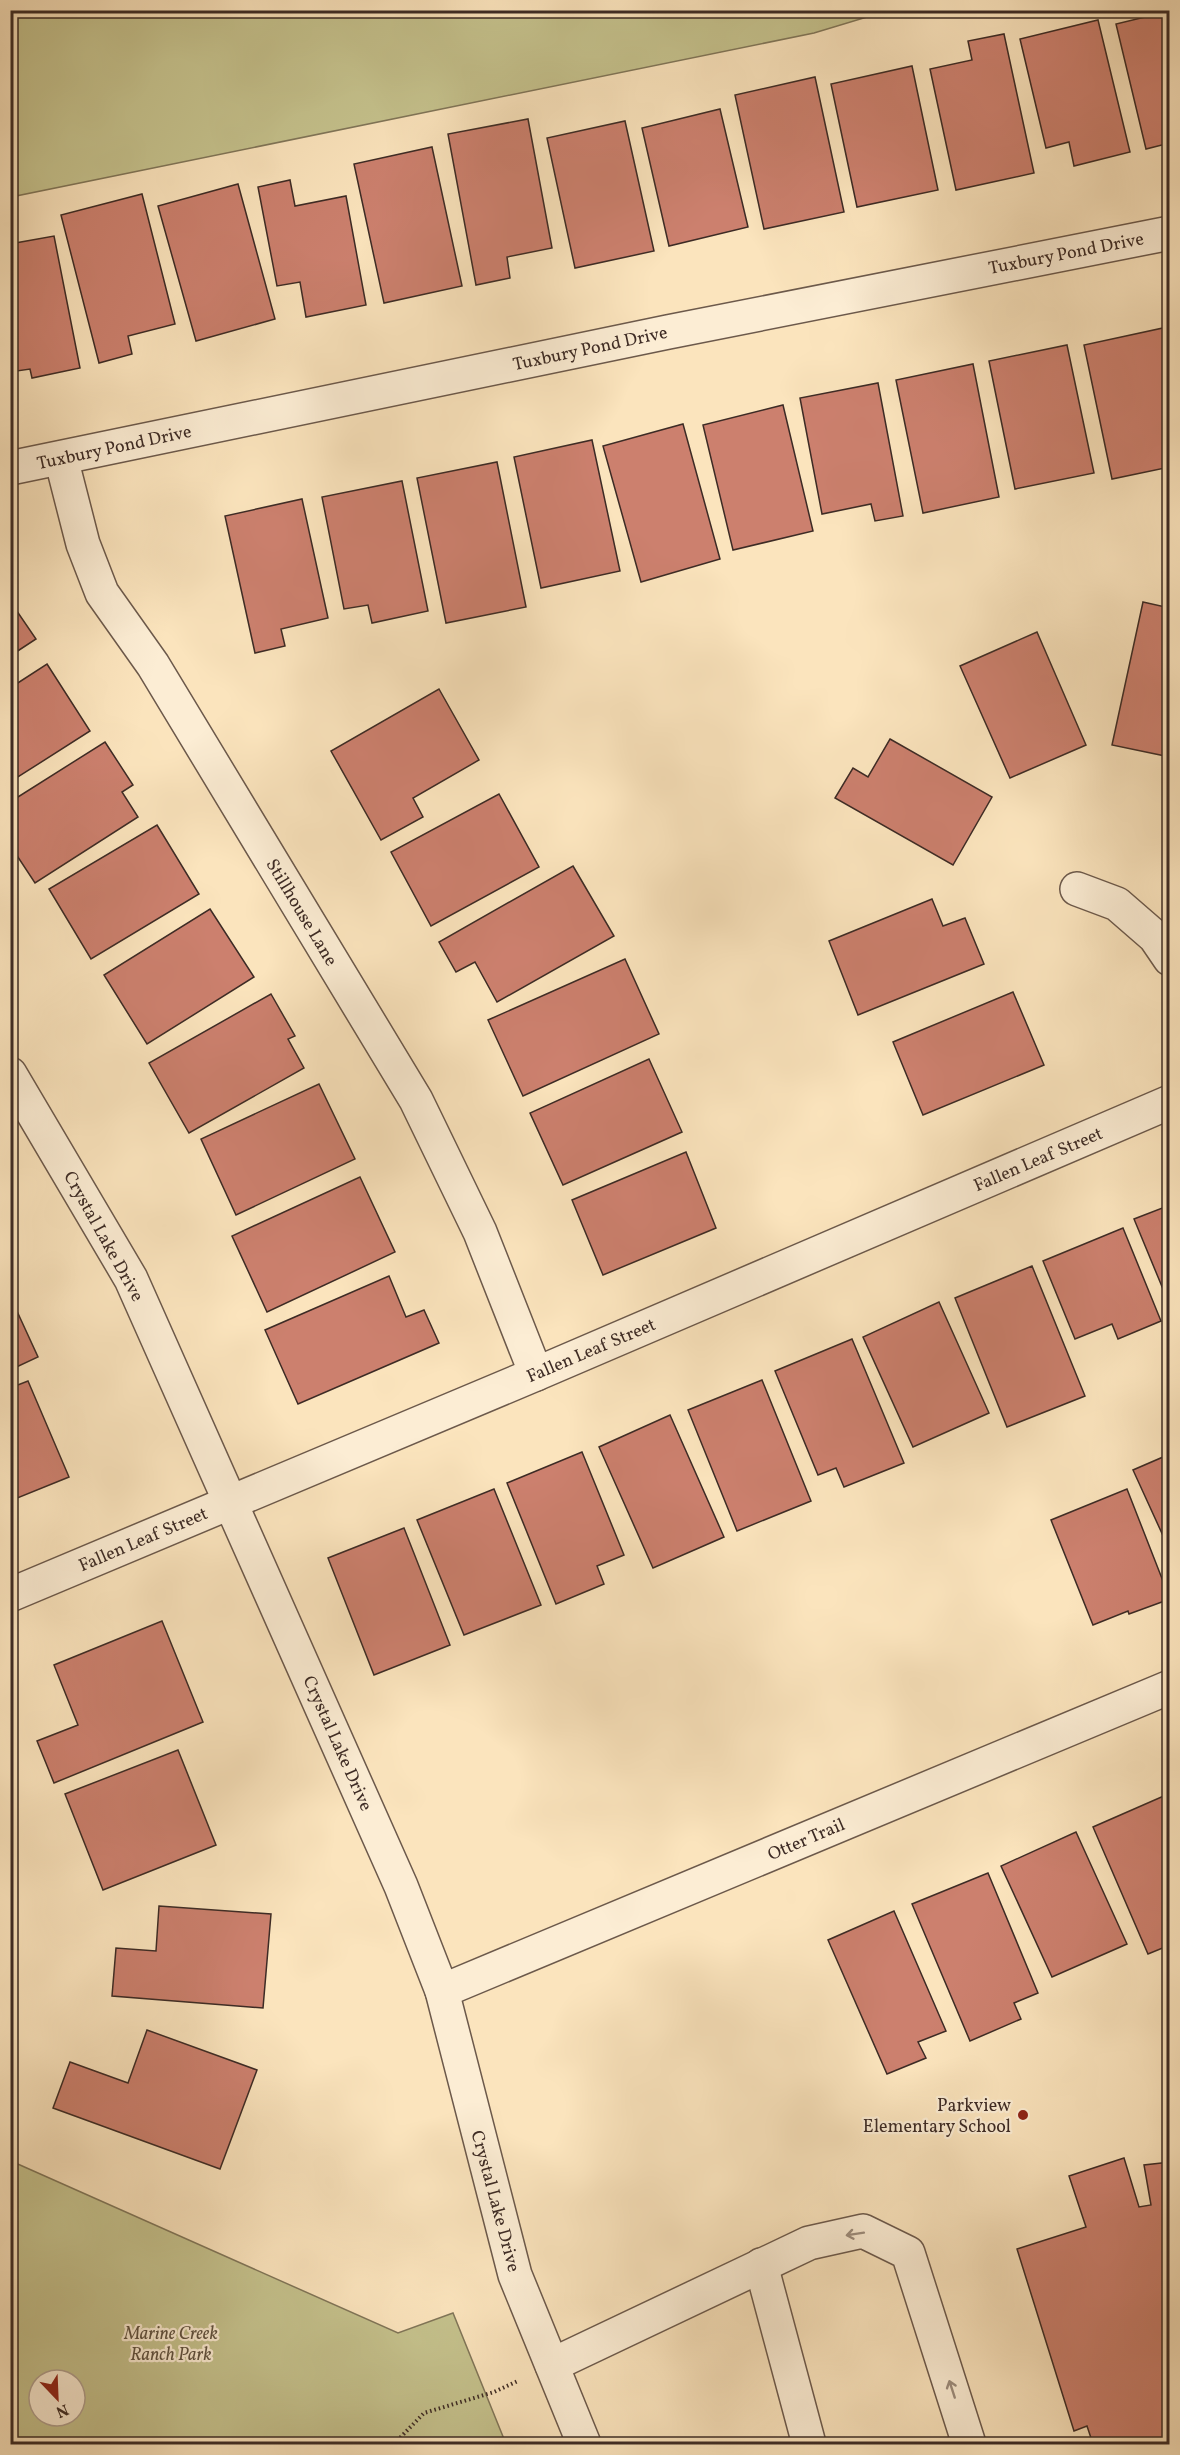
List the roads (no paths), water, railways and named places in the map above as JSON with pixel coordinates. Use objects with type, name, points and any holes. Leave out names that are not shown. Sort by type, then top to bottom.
[{"type":"street","name":"Tuxbury Pond Drive","points":[[10,468],[668,332],[1170,233]]},
{"type":"street","name":"Stillhouse Lane","points":[[61,458],[83,544],[102,593],[153,665],[416,1100],[480,1232],[536,1374]]},
{"type":"street","points":[[1077,889],[1117,904],[1155,937],[1170,959]]},
{"type":"street","name":"Crystal Lake Drive","points":[[10,1074],[131,1279],[401,1886],[442,1990],[515,2275],[584,2445]]},
{"type":"street","name":"Fallen Leaf Street","points":[[10,1594],[536,1374],[1170,1102]]},
{"type":"street","name":"Otter Trail","points":[[442,1990],[1170,1687]]},
{"type":"street","points":[[552,2365],[808,2243],[863,2231],[908,2253],[969,2445]]},
{"type":"street","points":[[761,2265],[809,2445]]},
{"type":"place","name":"Parkview Elementary School","points":[[1023,2115]]},
{"type":"park label","name":"Marine Creek Ranch Park","points":[[171,2343]]}]
